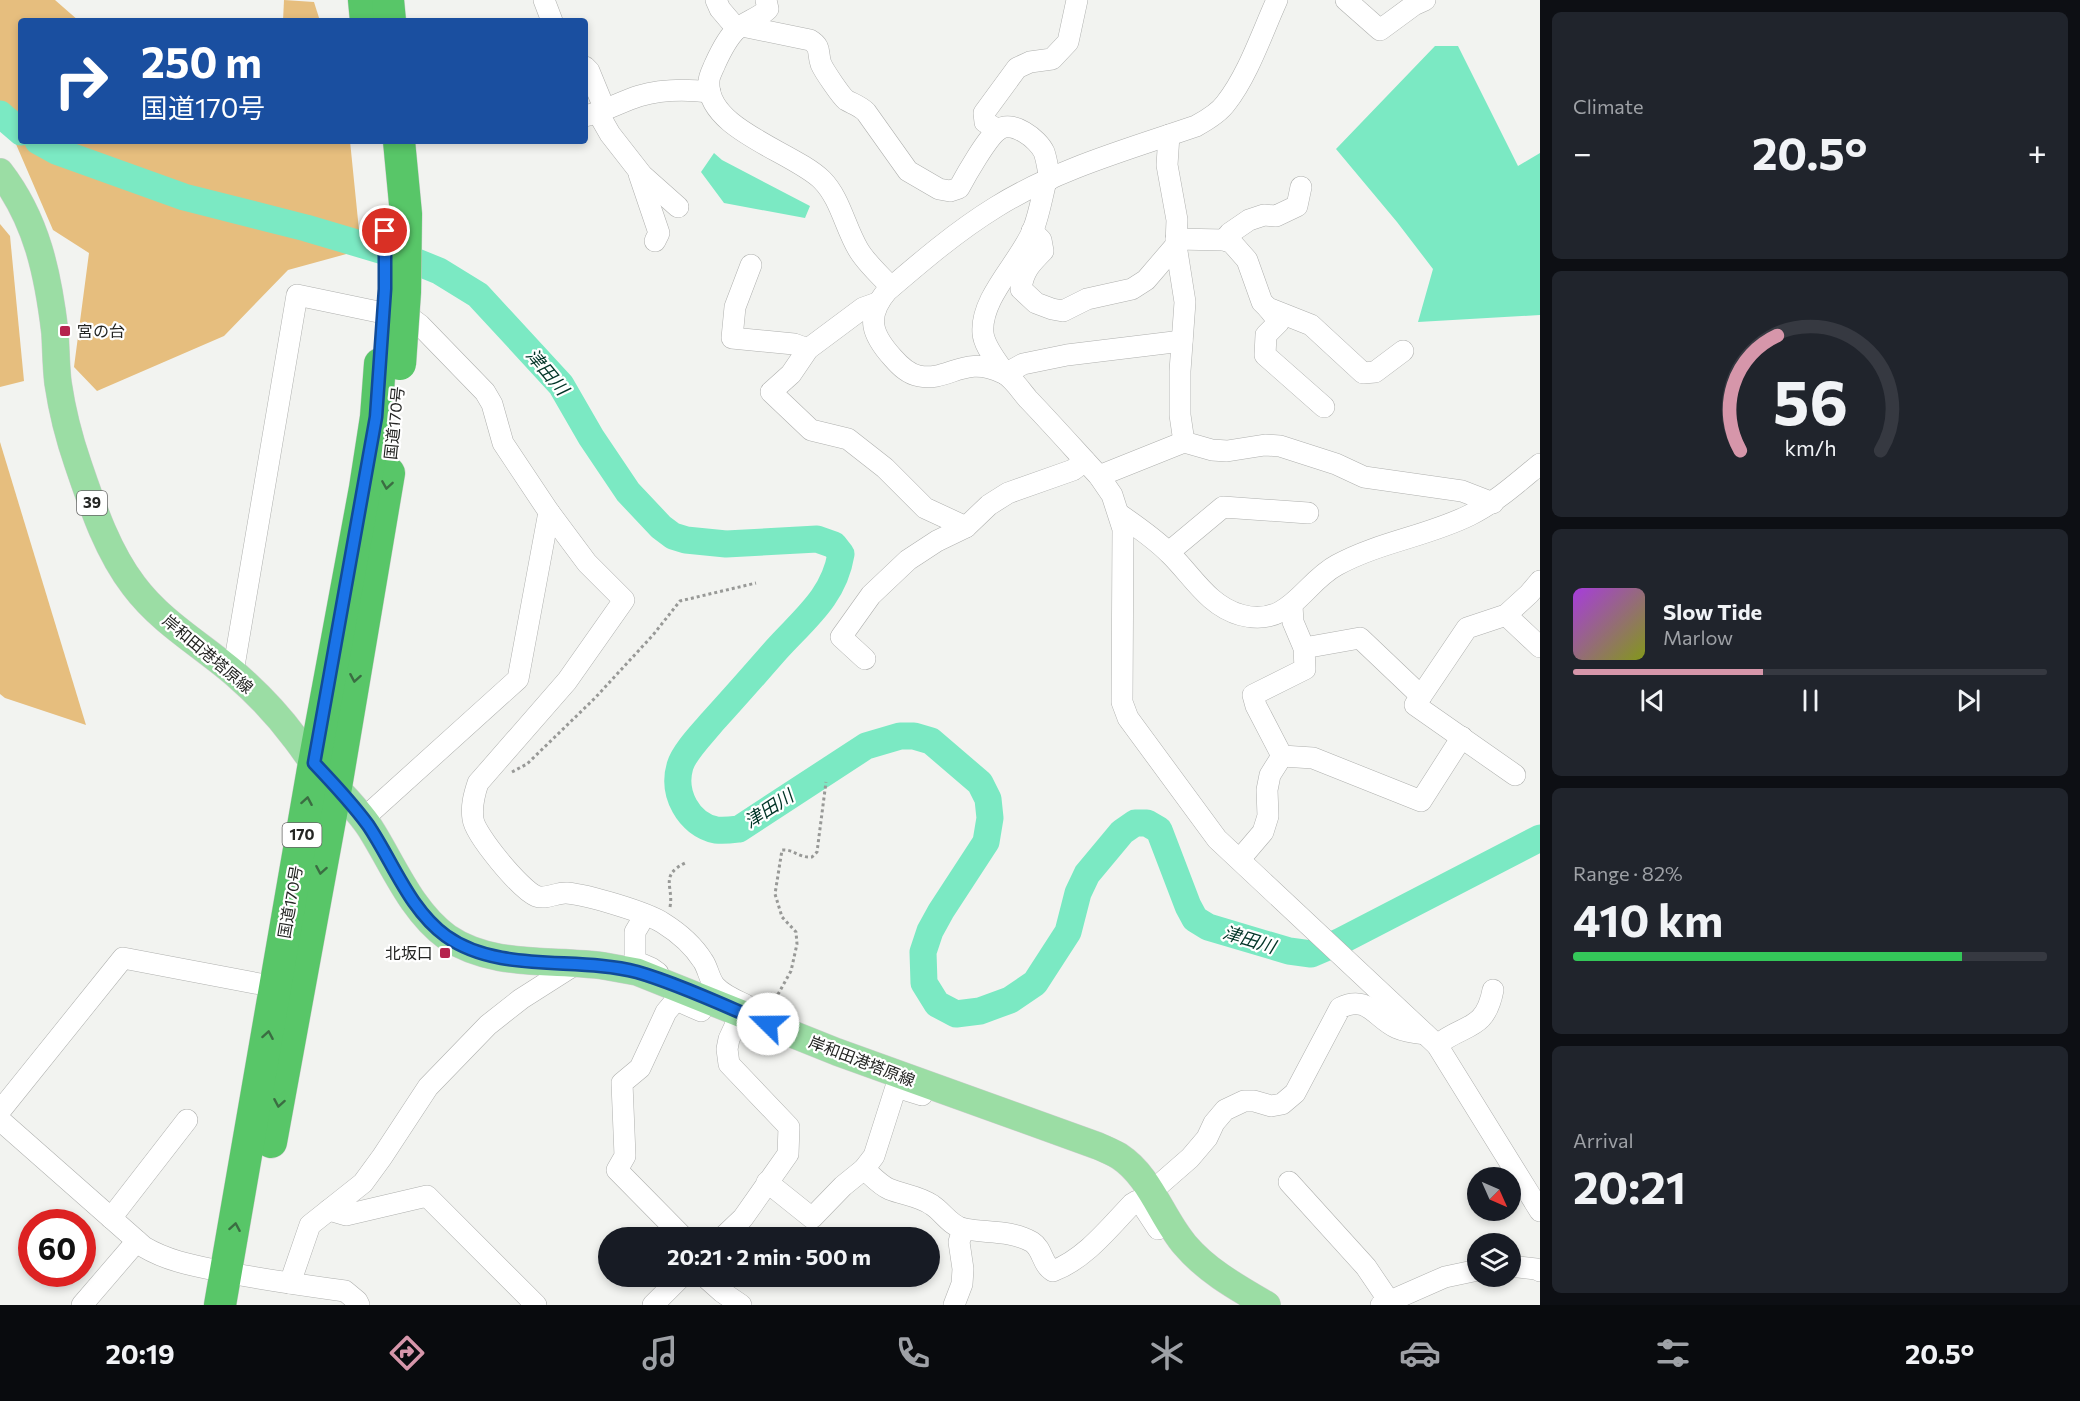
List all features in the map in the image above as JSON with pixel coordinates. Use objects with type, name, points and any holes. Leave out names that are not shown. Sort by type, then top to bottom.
[{"type":"highway","points":[[364,0],[366,18]]},
{"type":"highway","points":[[388,0],[390,18]]},
{"type":"highway","name":"国道170号","points":[[220,1305],[239,1285],[336,786],[393,444],[385,289],[385,212],[379,144]]},
{"type":"highway","name":"国道170号","points":[[239,1285],[276,987],[376,417],[405,292],[406,214],[399,144]]},
{"type":"main road","name":"岸和田港塔原線","points":[[0,172],[26,213],[38,241],[55,334],[58,384],[69,433],[90,500],[132,584],[162,617],[233,672],[274,714],[363,819],[416,904],[434,926],[447,937],[486,955],[604,966],[637,972],[837,1052],[1098,1146],[1119,1156],[1132,1167],[1151,1192],[1185,1246],[1206,1266],[1267,1305]]},
{"type":"street","points":[[544,0],[551,18]]},
{"type":"street","points":[[716,0],[720,9],[740,28],[816,43],[820,49],[821,64],[844,99],[858,105],[866,112],[889,141],[908,171],[939,189],[950,191],[959,188],[972,165],[998,130],[1006,127],[1017,128],[1037,142],[1044,152],[1048,180],[1032,231],[1016,262],[990,301],[982,335],[1005,374],[1092,469],[1112,495],[1123,529],[1122,702],[1128,718],[1217,839],[1431,1040],[1540,1211]]},
{"type":"street","points":[[766,0],[768,9],[740,28],[717,60],[708,80],[716,106],[748,136],[813,171],[825,183],[859,251],[891,287]]},
{"type":"street","points":[[998,130],[985,122],[984,113],[1017,68],[1030,62],[1052,59],[1068,42],[1077,0]]},
{"type":"street","points":[[966,526],[925,508],[885,468],[848,439],[811,430],[771,392],[791,374],[808,349],[863,308],[877,303],[891,287],[964,227],[998,205],[1076,167],[1204,122],[1226,103],[1243,74],[1277,0]]},
{"type":"street","points":[[1346,0],[1380,30],[1414,5],[1425,0]]},
{"type":"street","points":[[588,70],[596,113],[637,168],[678,207]]},
{"type":"street","points":[[596,113],[640,96],[660,92],[682,89],[710,92]]},
{"type":"street","points":[[1169,135],[1167,165],[1178,220],[1176,242],[1185,303],[1180,415],[1184,442]]},
{"type":"street","points":[[637,168],[659,233],[655,241]]},
{"type":"street","points":[[1224,240],[1230,232],[1249,220],[1264,215],[1276,216],[1297,206],[1301,188]]},
{"type":"street","points":[[1032,231],[1041,240],[1043,251],[1028,266],[1022,276],[1021,289],[1035,303],[1063,311],[1087,299],[1132,289],[1146,280],[1176,242],[1224,240],[1232,243],[1247,260],[1262,302],[1279,322],[1266,335],[1265,355],[1324,407]]},
{"type":"street","points":[[751,265],[735,308],[732,338],[794,344],[808,349]]},
{"type":"street","points":[[233,672],[297,295],[412,319],[485,392],[492,404],[504,443],[549,512],[587,563],[624,600],[567,681],[478,783],[472,803],[473,821],[477,831],[516,880],[536,896],[545,897],[559,892],[571,893],[645,915],[664,924],[680,934],[693,947],[704,962],[714,984],[724,995],[762,1012],[749,1015],[713,1016],[676,1000],[666,1012],[640,1068],[622,1083],[625,1156],[617,1170],[673,1227]]},
{"type":"street","points":[[877,303],[873,327],[879,342],[909,373],[920,377],[938,376],[961,367],[977,365],[1005,374],[1023,364],[1067,355],[1182,341]]},
{"type":"street","points":[[1268,308],[1311,325],[1363,373],[1375,372],[1403,351]]},
{"type":"street","points":[[865,659],[841,637],[871,595],[908,560],[966,526],[989,505],[1008,493],[1073,470],[1092,469],[1184,442],[1212,450],[1227,451],[1265,445],[1280,446],[1336,464],[1364,477],[1462,490],[1492,503]]},
{"type":"street","points":[[1119,514],[1169,552],[1204,592],[1220,605],[1240,615],[1258,617],[1277,613],[1292,606],[1335,566],[1362,553],[1443,527],[1492,503],[1540,465]]},
{"type":"street","points":[[1169,552],[1223,507],[1308,513]]},
{"type":"street","points":[[363,819],[518,679],[549,512]]},
{"type":"street","points":[[1515,775],[1415,705],[1467,628],[1506,615],[1529,594],[1540,580]]},
{"type":"street","points":[[1282,756],[1256,706],[1253,695],[1305,669],[1304,648],[1293,622],[1292,606]]},
{"type":"street","points":[[1506,615],[1540,647]]},
{"type":"street","points":[[1304,648],[1360,638],[1421,696]]},
{"type":"street","points":[[1282,756],[1313,758],[1421,801],[1462,737]]},
{"type":"street","points":[[1240,860],[1263,832],[1268,816],[1266,790],[1270,775],[1282,756]]},
{"type":"street","points":[[645,915],[635,932],[635,961],[658,973],[661,981]]},
{"type":"street","points":[[0,1111],[123,958],[276,987]]},
{"type":"street","points":[[290,1284],[310,1225],[363,1183],[428,1087],[488,1025],[513,1005],[576,964]]},
{"type":"street","points":[[1151,1192],[1190,1158],[1207,1138],[1214,1123],[1225,1110],[1244,1101],[1254,1101],[1271,1106],[1282,1104],[1295,1093],[1340,1008],[1351,1003],[1366,1006],[1395,1027],[1431,1040],[1446,1038],[1470,1028],[1482,1018],[1490,1004],[1493,990]]},
{"type":"street","points":[[734,1227],[743,1218],[788,1154],[789,1128],[729,1064],[727,1049],[729,1039],[749,1015]]},
{"type":"street","points":[[767,1182],[812,1218],[843,1186],[864,1169],[874,1156],[896,1087],[923,1095],[932,1087]]},
{"type":"street","points":[[0,1120],[137,1241],[158,1255],[239,1285],[290,1284],[345,1292],[357,1300],[359,1305]]},
{"type":"street","points":[[111,1218],[187,1120]]},
{"type":"street","points":[[864,1169],[889,1189],[925,1200],[963,1229],[1003,1232],[1030,1241],[1038,1246],[1048,1268],[1053,1271],[1063,1267],[1096,1242],[1137,1201],[1141,1203],[1158,1229],[1170,1224]]},
{"type":"street","points":[[1288,1182],[1365,1267],[1385,1303],[1445,1277],[1467,1272]]},
{"type":"street","points":[[329,1210],[346,1215],[427,1196],[536,1305]]},
{"type":"street","points":[[954,1305],[962,1284],[963,1269],[959,1242],[963,1229]]},
{"type":"street","points":[[82,1305],[137,1241]]},
{"type":"street","points":[[1521,1267],[1540,1271]]},
{"type":"street","points":[[653,1305],[671,1287]]},
{"type":"street","points":[[716,1287],[741,1305]]},
{"type":"path","points":[[476,791],[527,764],[595,698],[680,601],[756,584]]},
{"type":"path","points":[[749,1015],[791,971],[797,944],[796,932],[782,917],[775,894],[782,850],[788,849],[801,857],[812,857],[817,852],[826,782]]},
{"type":"path","points":[[664,924],[671,902],[668,889],[669,880],[674,868],[685,863]]},
{"type":"shaded area","points":[[0,0],[55,0],[76,18],[18,18],[18,144],[350,144],[361,250],[288,270],[224,336],[97,391],[74,367],[89,253],[53,230],[0,107]]},
{"type":"shaded area","points":[[284,0],[314,2],[319,18],[283,18]]},
{"type":"shaded area","points":[[1435,46],[1458,46],[1518,166],[1540,153],[1540,315],[1418,322],[1433,269],[1336,149]]},
{"type":"shaded area","points":[[714,153],[722,160],[810,206],[805,218],[724,203],[701,172]]},
{"type":"shaded area","points":[[0,224],[10,236],[24,381],[0,387]]},
{"type":"shaded area","points":[[0,442],[86,725],[5,698],[0,694]]},
{"type":"waterway","name":"津田川","points":[[0,114],[18,129]]},
{"type":"waterway","name":"津田川","points":[[43,144],[56,151],[184,197],[306,228],[407,258],[439,271],[478,295],[561,385],[591,437],[628,492],[661,527],[673,536],[686,540],[726,544],[817,539],[834,545],[841,554],[832,583],[825,595],[690,749],[680,766],[678,776],[680,797],[690,814],[706,827],[716,830],[739,829],[866,746],[900,736],[914,736],[931,741],[980,783],[988,799],[990,818],[986,842],[941,911],[930,931],[923,952],[924,983],[937,1004],[956,1014],[980,1011],[1010,1000],[1035,983],[1068,932],[1078,893],[1087,874],[1122,832],[1135,823],[1147,823],[1159,830],[1195,919],[1208,927],[1289,951],[1311,954],[1339,942],[1540,838]]},
{"type":"place","name":"宮の台","points":[[65,331]]},
{"type":"place","name":"北坂口","points":[[445,953]]},
{"type":"route","points":[[385,231],[385,289],[376,417],[314,763],[369,826],[416,904],[434,926],[447,937],[486,955],[550,963],[604,966],[637,972],[768,1024]]}]
